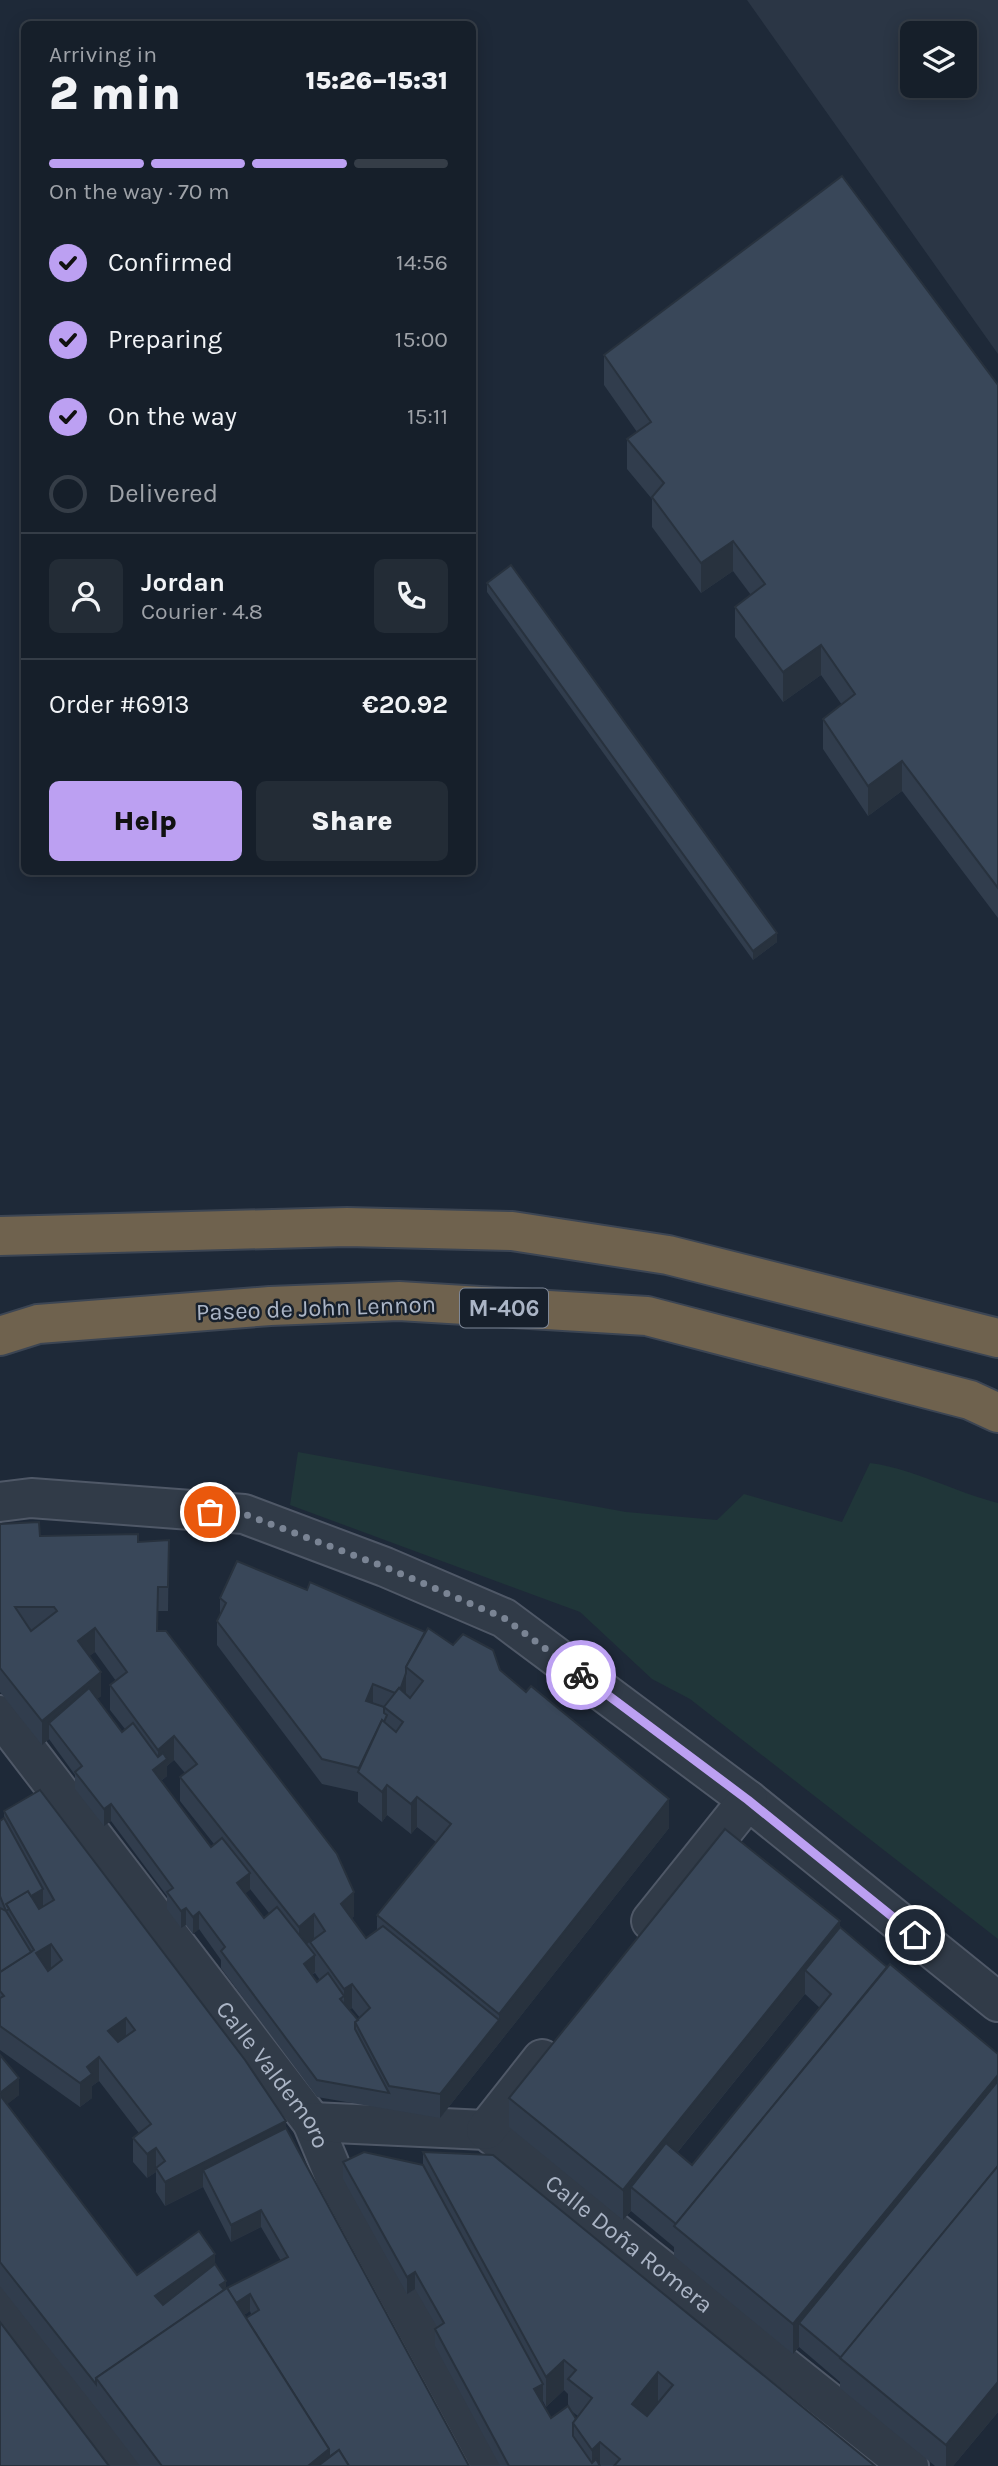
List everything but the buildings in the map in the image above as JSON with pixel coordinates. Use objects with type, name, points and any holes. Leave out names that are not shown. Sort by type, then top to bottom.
[{"type":"highway","points":[[0,1236],[347,1227],[512,1231],[668,1255],[998,1338]]},
{"type":"highway","name":"Paseo de John Lennon","points":[[0,1336],[37,1324],[270,1306],[399,1301],[647,1316],[970,1400],[998,1413]]},
{"type":"street","points":[[0,1502],[31,1498],[244,1514],[385,1567],[504,1618],[748,1800],[998,2002]]},
{"type":"street","name":"Calle Valdemoro","points":[[1,1718],[312,2122],[334,2175],[492,2466]]},
{"type":"street","points":[[629,1949],[748,1800]]},
{"type":"street","points":[[312,2122],[486,2130],[562,2034]]},
{"type":"street","name":"Calle Doña Romera","points":[[486,2130],[909,2466]]},
{"type":"street","points":[[0,2295],[132,2466]]},
{"type":"shaded area","points":[[747,0],[998,0],[998,354]]},
{"type":"green space","points":[[298,1452],[626,1512],[717,1520],[744,1494],[842,1522],[870,1463],[919,1475],[998,1503],[998,1939],[690,1699],[652,1679],[580,1612],[290,1505]]},
{"type":"way so far","points":[[210,1512],[244,1514],[385,1567],[504,1618],[581,1675]]},
{"type":"route","points":[[581,1675],[748,1800],[915,1935]]}]
